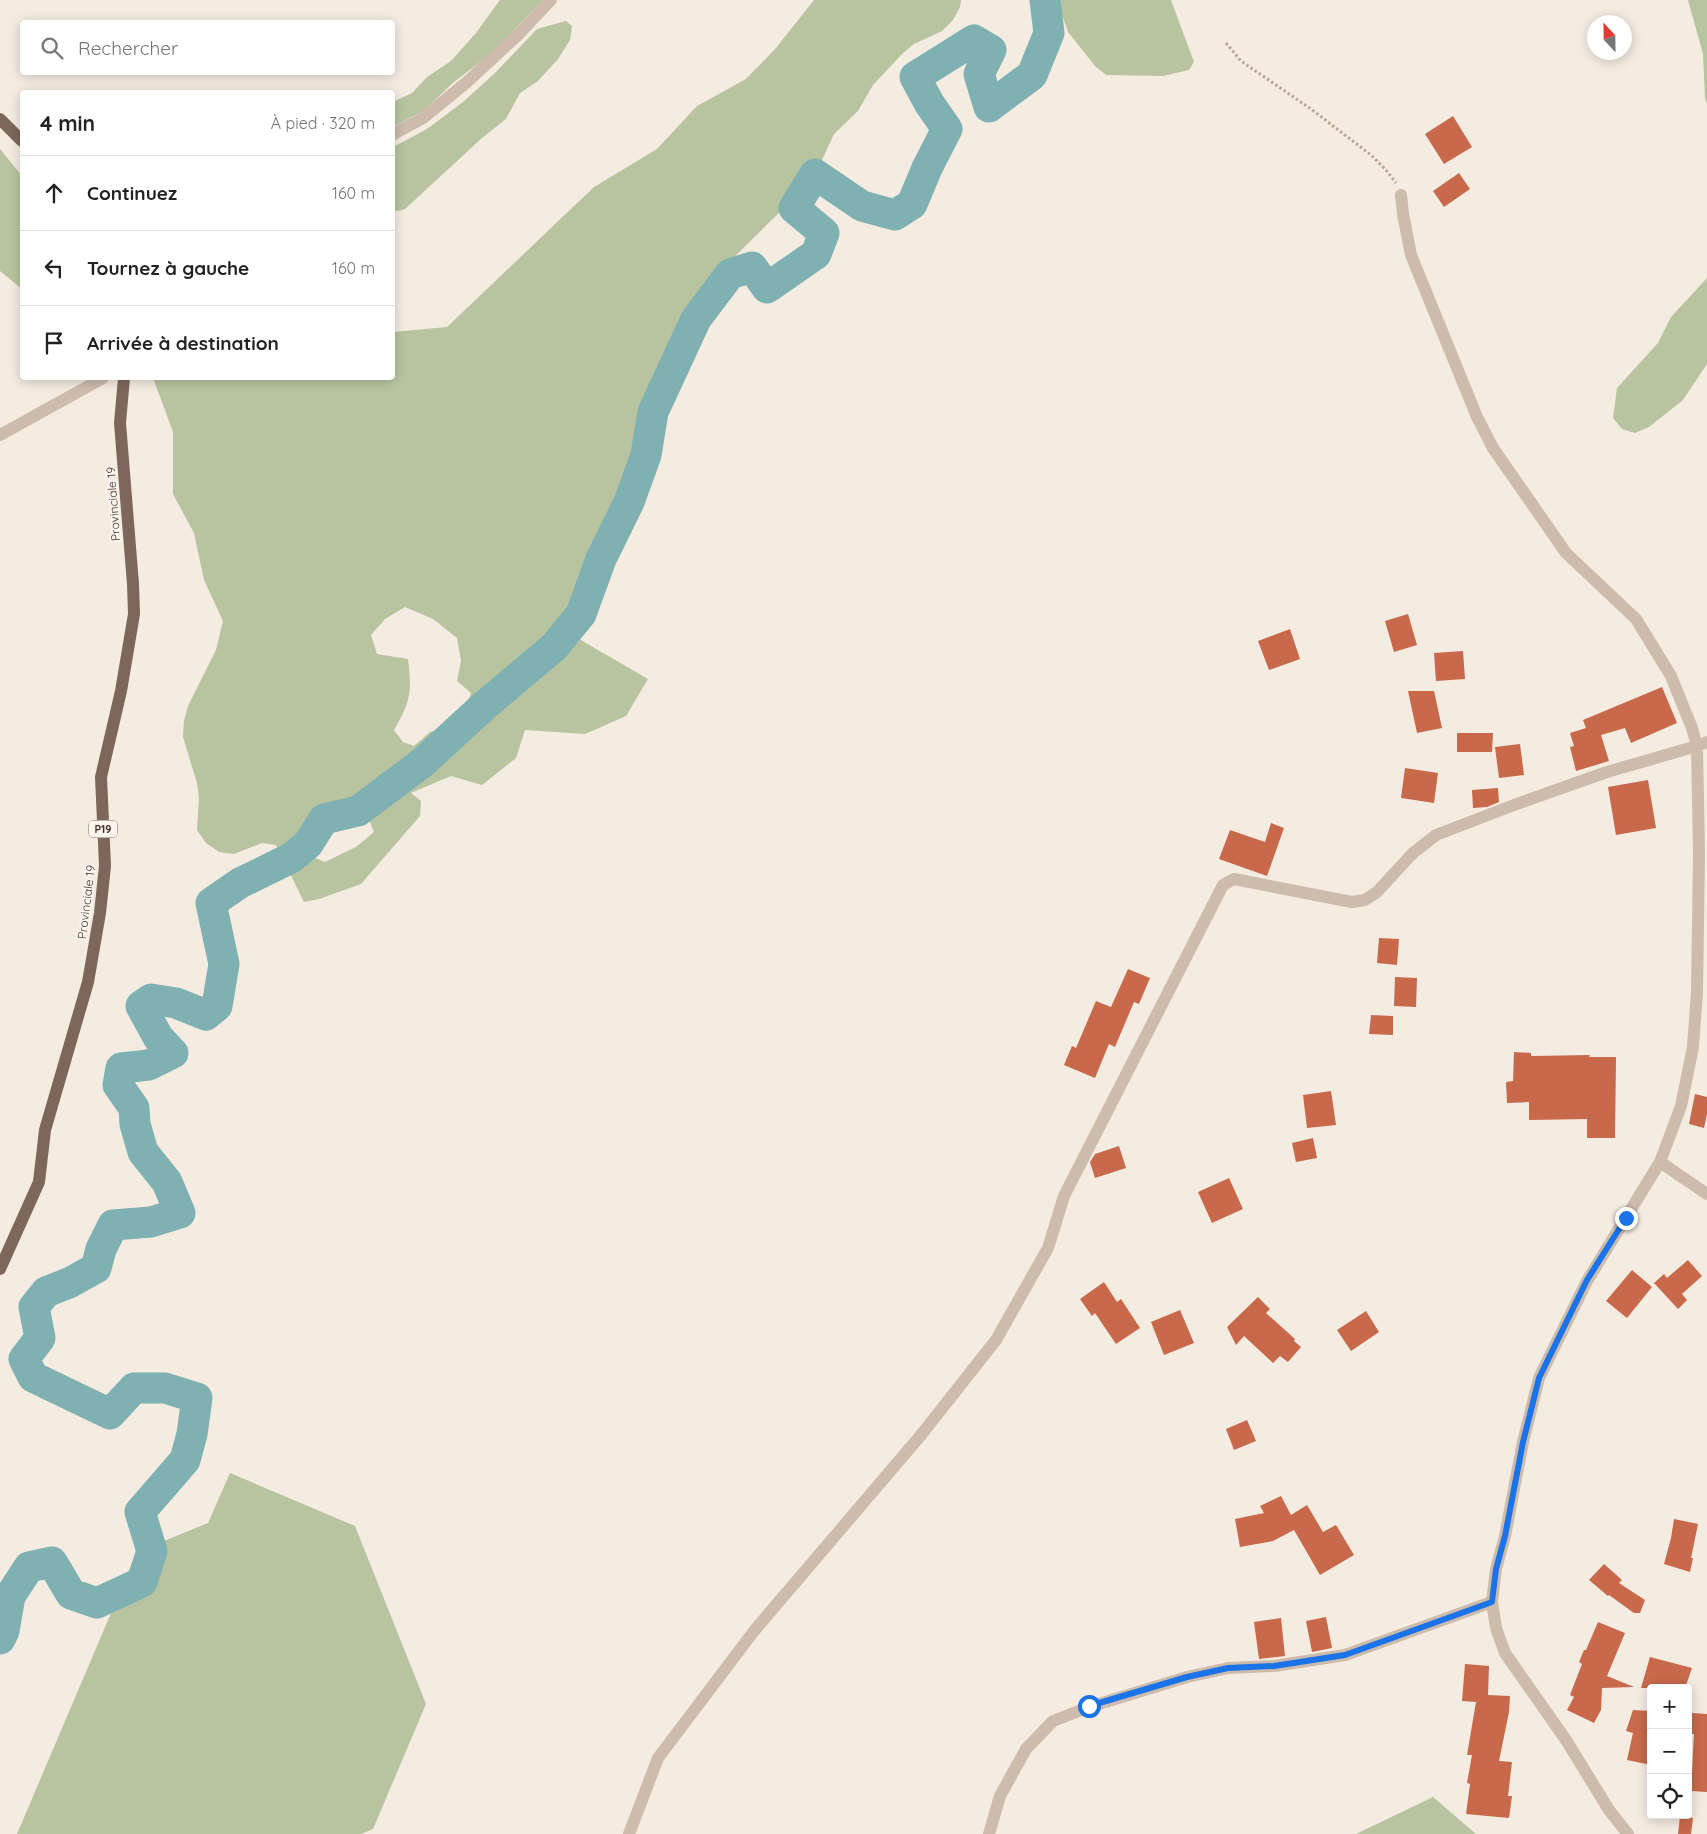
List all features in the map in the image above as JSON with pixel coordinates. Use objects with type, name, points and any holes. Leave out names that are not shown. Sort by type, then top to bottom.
[{"type":"main road","points":[[0,119],[20,139]]},
{"type":"main road","name":"Provinciale 19","points":[[0,1269],[38,1182],[45,1130],[88,982],[100,913],[105,866],[102,777],[121,691],[134,614],[120,423],[124,380]]},
{"type":"street","points":[[395,133],[423,118],[467,82],[520,34],[551,0]]},
{"type":"street","points":[[1402,195],[1403,214],[1411,255],[1477,417],[1493,448],[1566,553],[1636,619],[1672,676],[1692,728],[1702,744],[1698,854],[1697,992],[1693,1047],[1681,1106],[1660,1162],[1587,1280],[1539,1378],[1523,1442],[1505,1536],[1496,1569],[1492,1602],[1496,1628],[1505,1653],[1566,1740],[1608,1810],[1628,1834]]},
{"type":"street","points":[[0,434],[100,380]]},
{"type":"street","points":[[629,1834],[658,1758],[754,1632],[921,1435],[996,1340],[1048,1248],[1064,1196],[1223,885],[1234,879],[1352,902],[1365,900],[1377,892],[1412,854],[1436,835],[1589,779],[1702,744]]},
{"type":"street","points":[[1660,1162],[1707,1194]]},
{"type":"street","points":[[989,1834],[1000,1796],[1026,1749],[1053,1721],[1089,1706],[1212,1671],[1228,1668],[1274,1666],[1345,1655],[1492,1602]]},
{"type":"path","points":[[1226,43],[1240,61],[1311,109],[1371,155],[1395,180],[1402,195]]},
{"type":"green space","points":[[500,0],[543,0],[493,52],[454,82],[423,111],[395,126],[395,101],[412,93],[427,77],[451,61],[476,33]]},
{"type":"green space","points":[[814,0],[961,0],[960,7],[953,20],[942,31],[914,44],[873,85],[858,111],[834,134],[822,160],[787,205],[722,269],[672,345],[649,409],[629,479],[572,614],[579,639],[648,679],[626,716],[585,734],[525,730],[516,758],[482,785],[451,776],[411,793],[421,801],[420,816],[361,884],[319,899],[304,902],[276,845],[262,843],[234,854],[219,852],[206,843],[197,830],[199,798],[197,783],[183,737],[184,721],[188,706],[216,650],[223,621],[204,580],[194,533],[173,494],[173,432],[154,380],[395,380],[395,332],[447,327],[594,187],[657,149],[697,106],[746,79],[776,48]],"holes":[[[405,607],[433,619],[457,638],[461,661],[457,681],[471,693],[466,707],[454,724],[430,732],[414,746],[403,742],[394,730],[409,696],[408,659],[377,654],[371,635],[385,619]],[[358,821],[370,822],[374,832],[356,847],[325,862],[313,857],[328,831]]]},
{"type":"green space","points":[[1057,0],[1171,0],[1194,62],[1189,70],[1163,76],[1106,75],[1095,66],[1068,32]]},
{"type":"green space","points":[[1688,0],[1707,0],[1707,104],[1705,98],[1703,54]]},
{"type":"green space","points":[[566,21],[572,26],[570,40],[558,59],[538,81],[520,93],[506,119],[482,138],[405,209],[395,210],[395,146],[427,129],[463,102],[496,72],[537,29]]},
{"type":"green space","points":[[0,149],[20,174],[20,287],[0,271]]},
{"type":"green space","points":[[1707,278],[1707,364],[1683,400],[1649,427],[1635,433],[1622,429],[1613,418],[1617,388],[1658,343],[1671,317]]},
{"type":"green space","points":[[230,1473],[355,1526],[426,1704],[373,1829],[361,1834],[17,1834],[137,1552],[208,1523]]},
{"type":"green space","points":[[1433,1797],[1476,1834],[1356,1834]]},
{"type":"building","points":[[1453,116],[1472,147],[1444,164],[1425,134]]},
{"type":"building","points":[[1459,173],[1470,189],[1444,207],[1433,191]]},
{"type":"building","points":[[1408,614],[1417,645],[1394,652],[1385,621]]},
{"type":"building","points":[[1290,629],[1300,659],[1269,670],[1258,641]]},
{"type":"building","points":[[1463,651],[1465,679],[1436,681],[1434,653]]},
{"type":"building","points":[[1662,687],[1677,723],[1631,743],[1625,728],[1601,735],[1609,761],[1576,771],[1570,747],[1574,746],[1570,733],[1586,728],[1583,720]]},
{"type":"building","points":[[1408,691],[1434,691],[1442,728],[1417,733]]},
{"type":"building","points":[[1457,733],[1493,733],[1492,752],[1457,752]]},
{"type":"building","points":[[1520,744],[1524,775],[1499,778],[1495,747]]},
{"type":"building","points":[[1405,768],[1438,773],[1434,803],[1401,798]]},
{"type":"building","points":[[1648,780],[1656,828],[1616,835],[1608,787]]},
{"type":"building","points":[[1498,788],[1499,802],[1487,807],[1473,808],[1472,790]]},
{"type":"building","points":[[1271,823],[1284,828],[1267,876],[1219,859],[1230,830],[1265,842]]},
{"type":"building","points":[[1379,938],[1399,939],[1397,965],[1377,963]]},
{"type":"building","points":[[1128,969],[1150,978],[1139,1004],[1134,1002],[1115,1047],[1109,1044],[1095,1078],[1064,1065],[1072,1046],[1076,1048],[1096,1001],[1111,1007]]},
{"type":"building","points":[[1395,977],[1417,978],[1416,1007],[1394,1006]]},
{"type":"building","points":[[1371,1015],[1393,1016],[1393,1035],[1369,1034]]},
{"type":"building","points":[[1514,1052],[1531,1053],[1531,1056],[1590,1055],[1589,1057],[1616,1057],[1615,1138],[1587,1138],[1587,1119],[1529,1120],[1529,1102],[1507,1103],[1506,1082],[1513,1081]]},
{"type":"building","points":[[1331,1091],[1336,1125],[1307,1128],[1303,1095]]},
{"type":"building","points":[[1695,1094],[1707,1097],[1707,1114],[1704,1128],[1689,1124]]},
{"type":"building","points":[[1313,1138],[1317,1158],[1296,1162],[1292,1143]]},
{"type":"building","points":[[1119,1146],[1126,1168],[1095,1178],[1090,1162],[1095,1154]]},
{"type":"building","points":[[1229,1178],[1243,1209],[1212,1223],[1198,1192]]},
{"type":"building","points":[[1688,1260],[1702,1276],[1682,1294],[1687,1300],[1678,1309],[1654,1283],[1664,1274],[1667,1278]]},
{"type":"building","points":[[1632,1270],[1652,1287],[1627,1318],[1606,1301]]},
{"type":"building","points":[[1104,1282],[1117,1302],[1121,1299],[1140,1328],[1116,1344],[1095,1313],[1092,1316],[1080,1299]]},
{"type":"building","points":[[1258,1297],[1270,1309],[1266,1313],[1295,1339],[1294,1341],[1301,1347],[1288,1362],[1280,1356],[1273,1363],[1244,1336],[1236,1345],[1227,1327]]},
{"type":"building","points":[[1180,1310],[1194,1343],[1164,1355],[1151,1322]]},
{"type":"building","points":[[1366,1311],[1379,1332],[1351,1351],[1337,1330]]},
{"type":"building","points":[[1247,1420],[1256,1441],[1234,1450],[1226,1429]]},
{"type":"building","points":[[1281,1496],[1291,1515],[1307,1505],[1323,1532],[1336,1525],[1354,1555],[1320,1575],[1294,1530],[1273,1541],[1240,1547],[1235,1519],[1264,1513],[1260,1506]]},
{"type":"building","points":[[1674,1519],[1698,1524],[1690,1572],[1664,1564]]},
{"type":"building","points":[[1604,1564],[1622,1580],[1619,1583],[1645,1600],[1640,1613],[1634,1613],[1608,1596],[1589,1580]]},
{"type":"building","points":[[1326,1617],[1332,1648],[1312,1652],[1306,1621]]},
{"type":"building","points":[[1281,1618],[1285,1656],[1259,1659],[1254,1622]]},
{"type":"building","points":[[1598,1622],[1625,1633],[1607,1676],[1634,1687],[1602,1688],[1601,1710],[1594,1723],[1567,1710],[1574,1697],[1570,1695],[1582,1664],[1579,1662]]},
{"type":"building","points":[[1650,1657],[1692,1668],[1686,1684],[1647,1684],[1647,1688],[1641,1688]]},
{"type":"building","points":[[1465,1664],[1489,1666],[1488,1695],[1510,1696],[1509,1712],[1499,1761],[1512,1762],[1508,1796],[1512,1796],[1509,1818],[1466,1814],[1470,1784],[1467,1783],[1472,1755],[1467,1755],[1476,1702],[1462,1701]]},
{"type":"building","points":[[1633,1710],[1647,1711],[1647,1764],[1627,1760],[1633,1733],[1626,1731]]},
{"type":"building","points":[[1692,1713],[1707,1714],[1707,1792],[1692,1791],[1694,1734],[1692,1734]]},
{"type":"building","points":[[1693,1818],[1691,1834],[1678,1834],[1680,1819]]},
{"type":"waterway","points":[[0,1639],[4,1631],[10,1596],[29,1567],[52,1562],[71,1594],[97,1603],[142,1582],[152,1551],[140,1512],[185,1460],[192,1434],[197,1398],[165,1388],[134,1388],[110,1414],[33,1377],[24,1359],[40,1338],[34,1307],[46,1292],[71,1282],[96,1268],[101,1249],[113,1225],[151,1222],[180,1213],[167,1182],[143,1152],[135,1124],[134,1108],[118,1085],[121,1068],[149,1065],[173,1053],[158,1037],[141,1006],[151,999],[176,1003],[206,1015],[217,1006],[224,964],[211,903],[240,883],[291,858],[308,844],[324,819],[358,811],[422,763],[484,706],[554,647],[581,614],[601,559],[629,502],[646,455],[653,412],[696,319],[730,274],[752,267],[767,288],[816,254],[824,233],[794,208],[815,174],[862,206],[895,215],[912,204],[927,168],[947,129],[929,103],[915,77],[974,40],[991,50],[979,74],[989,107],[1032,75],[1049,33],[1045,0]]},
{"type":"route","points":[[1089,1706],[1187,1677],[1228,1668],[1274,1666],[1345,1655],[1492,1602],[1496,1569],[1505,1536],[1523,1442],[1539,1378],[1587,1280],[1626,1218]]}]
